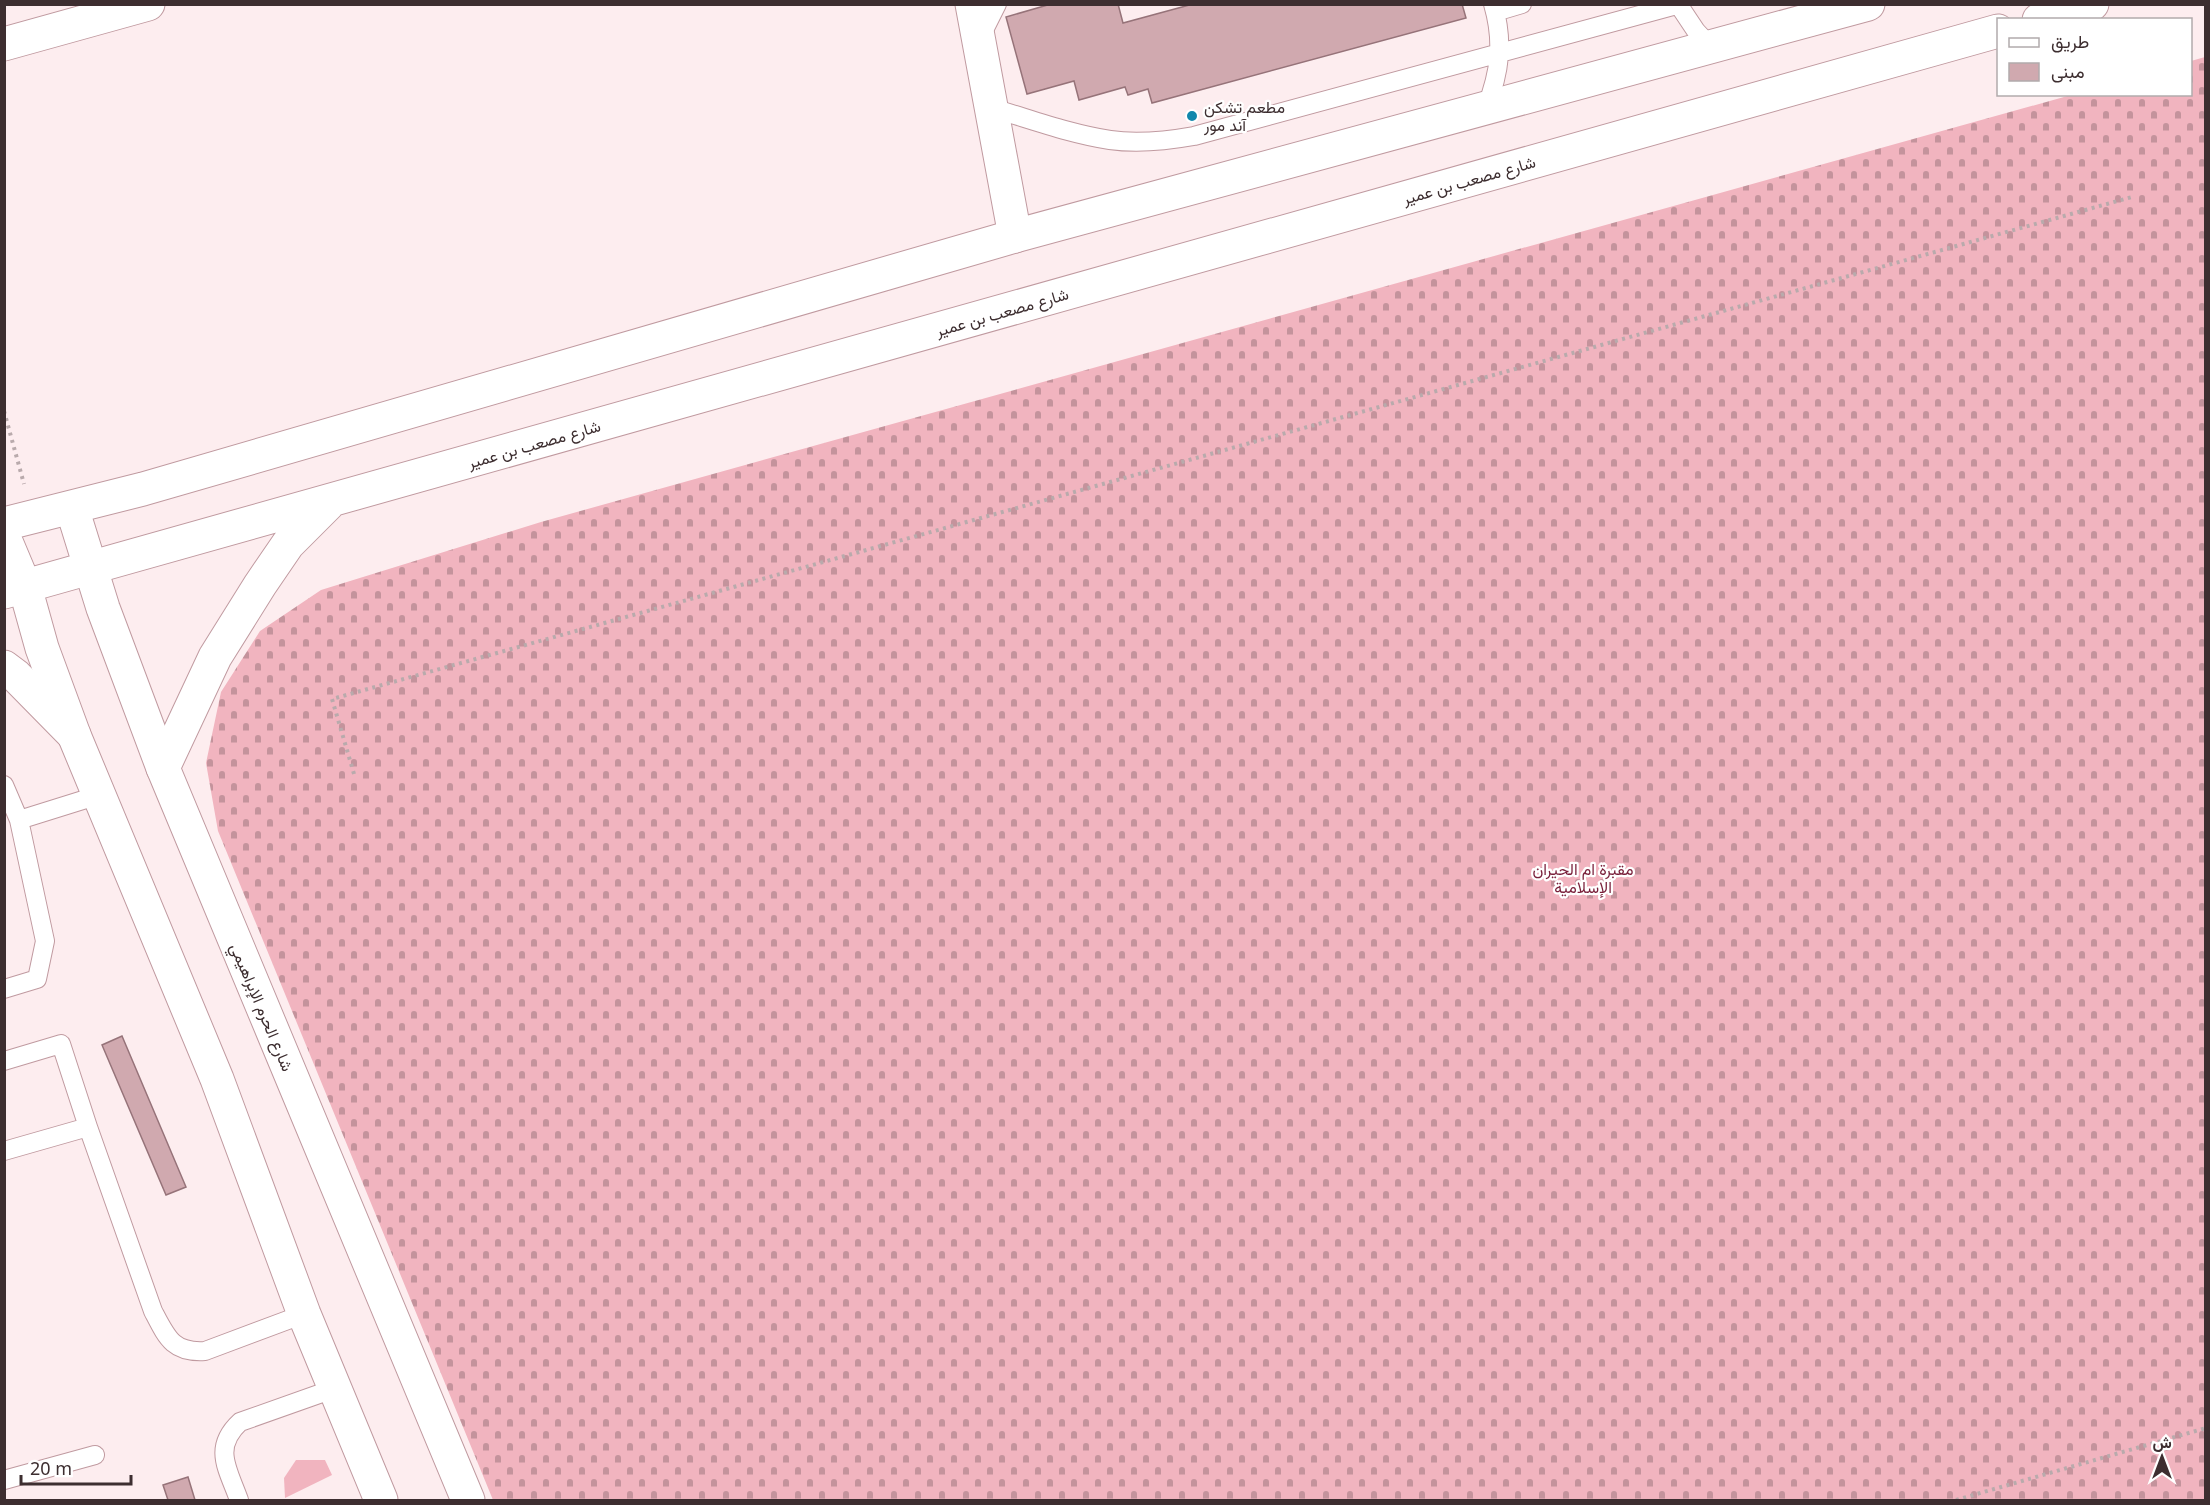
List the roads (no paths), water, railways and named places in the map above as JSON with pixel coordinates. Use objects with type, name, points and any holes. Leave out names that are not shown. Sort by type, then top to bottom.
[{"type":"main road","points":[[4,44],[148,4]]},
{"type":"main road","points":[[972,4],[1015,236]]},
{"type":"main road","points":[[19,520],[72,508],[1015,236],[1868,4]]},
{"type":"main road","points":[[2046,18],[2092,4]]},
{"type":"main road","name":"شارع مصعب بن عمير","points":[[15,589],[1997,31]]},
{"type":"main road","points":[[162,768],[215,657],[260,585],[288,544],[330,502]]},
{"type":"main road","name":"شارع الحرم الإبراهيمي","points":[[72,508],[89,569],[162,768],[468,1500]]},
{"type":"main road","points":[[4,537],[15,589],[42,648],[74,735],[217,1079],[304,1314],[381,1500]]},
{"type":"main road","points":[[4,667],[16,676],[74,735]]},
{"type":"lane","points":[[978,40],[997,4]]},
{"type":"lane","points":[[1486,108],[1494,86],[1501,52],[1494,8],[1522,4]]},
{"type":"lane","points":[[992,108],[1110,140],[1166,141],[1194,136],[1679,5],[1696,31],[1711,47]]},
{"type":"lane","points":[[4,785],[18,820],[45,940],[37,979],[4,989]]},
{"type":"lane","points":[[18,820],[99,795]]},
{"type":"lane","points":[[4,1061],[61,1044],[153,1311],[172,1343],[181,1349],[193,1352],[205,1351],[304,1314]]},
{"type":"lane","points":[[4,1151],[88,1127]]},
{"type":"lane","points":[[239,1500],[223,1452],[225,1439],[231,1430],[240,1422],[336,1388]]},
{"type":"lane","points":[[4,1480],[95,1455]]},
{"type":"place","name":"مطعم تشكن آند مور","points":[[1192,116]]},
{"type":"park label","name":"مقبرة ام الحيران الإسلامية","points":[[1583,878]]}]
